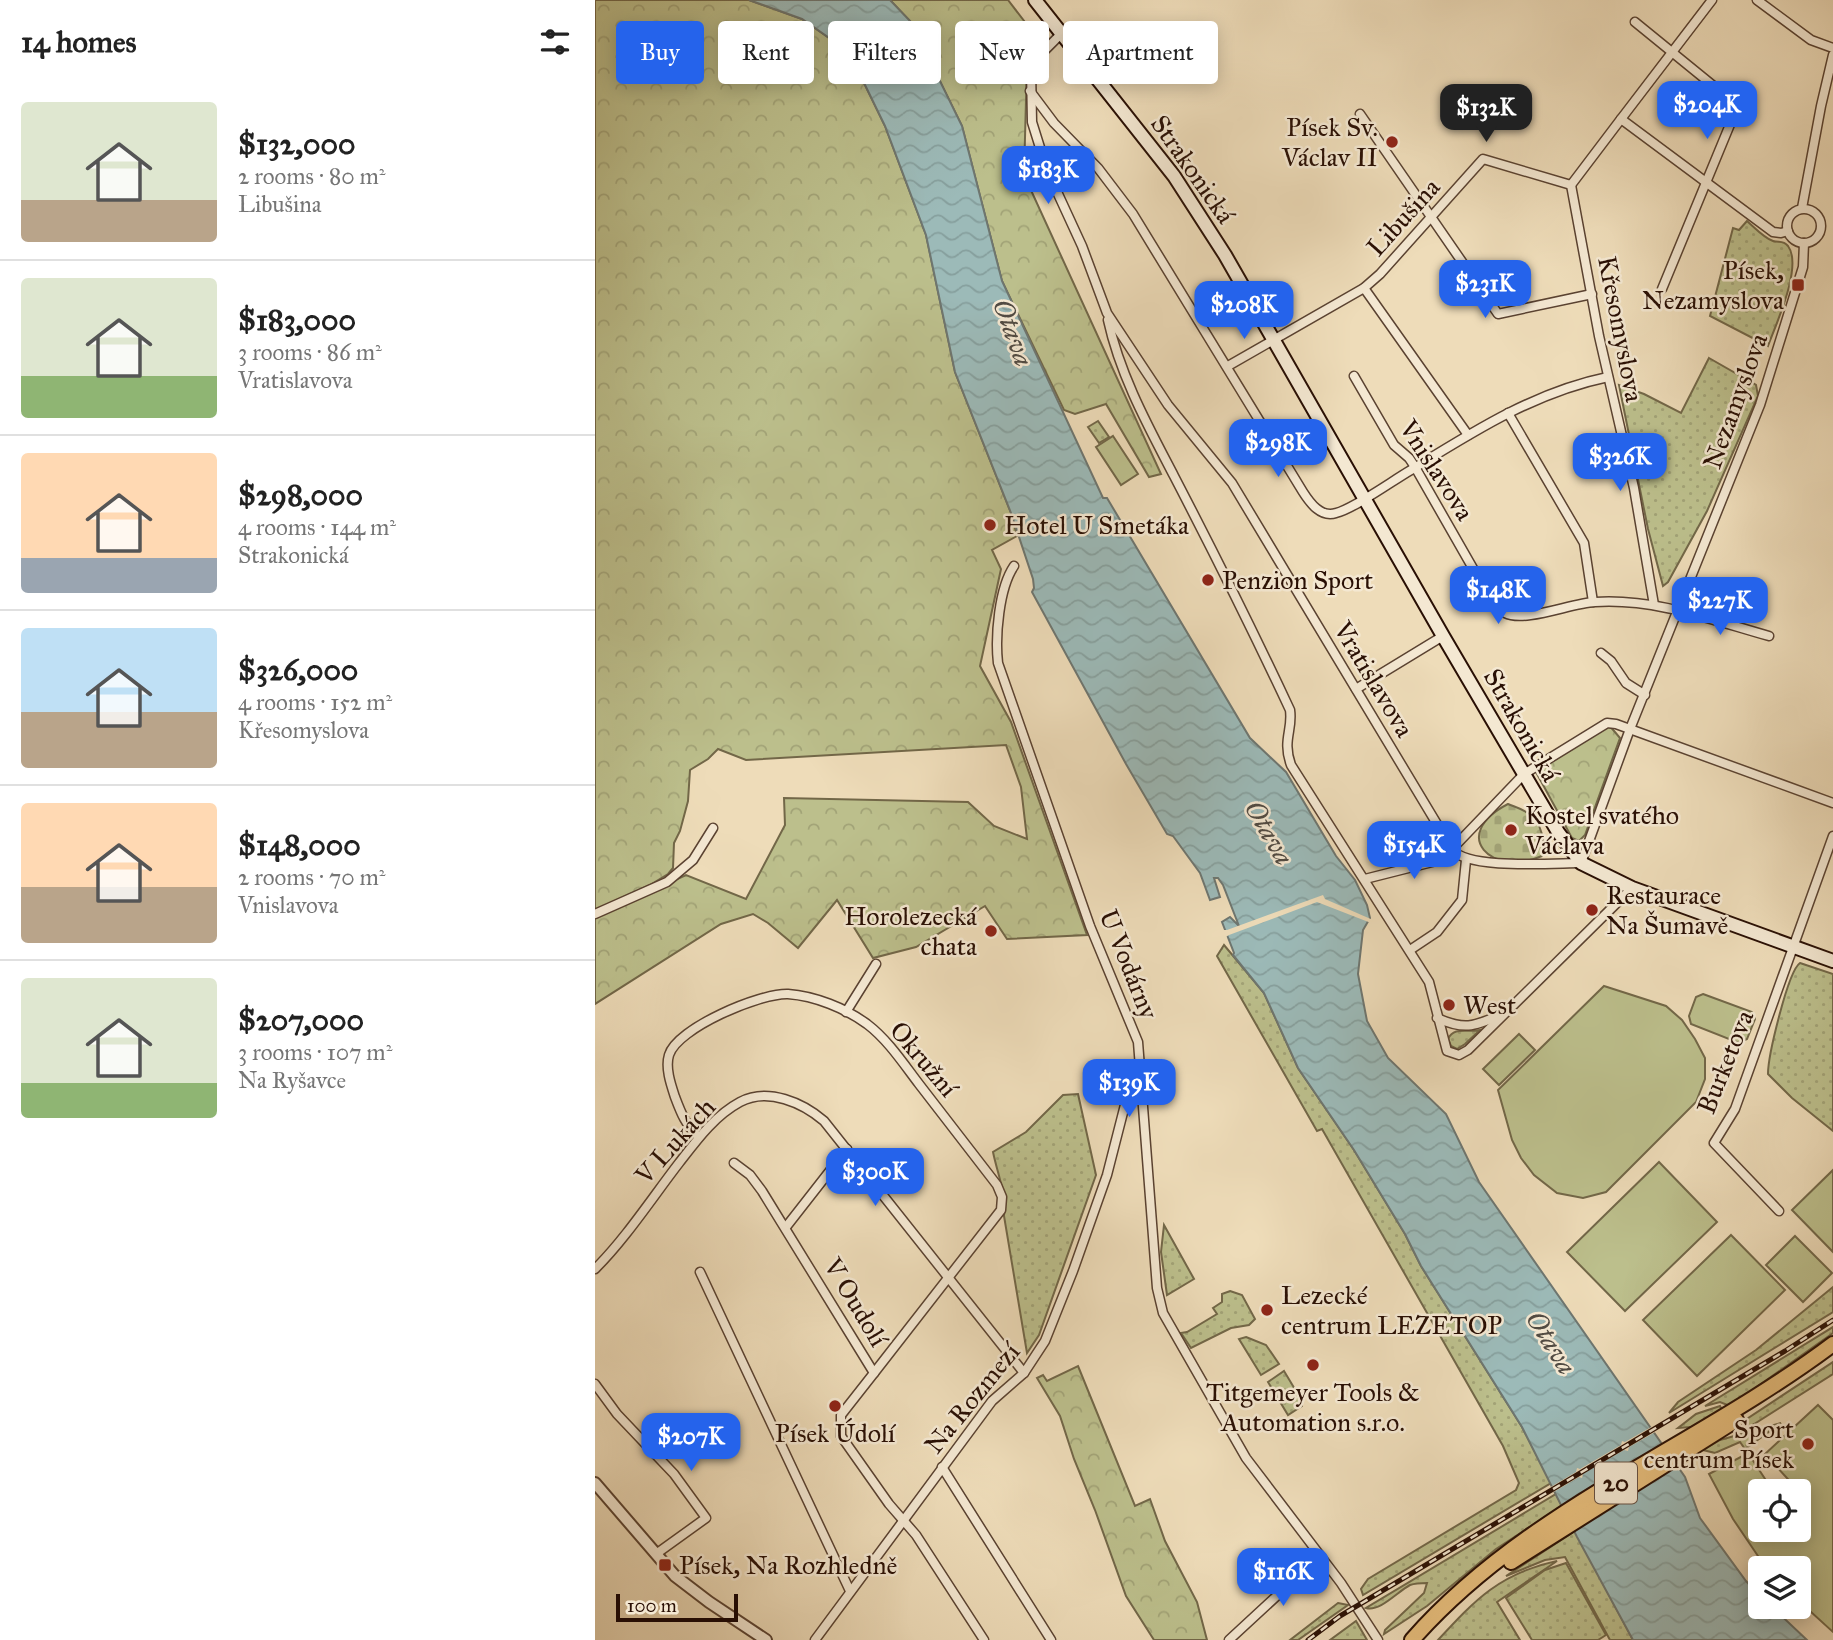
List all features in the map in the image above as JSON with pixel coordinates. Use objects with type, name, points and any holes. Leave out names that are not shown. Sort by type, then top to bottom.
[{"type":"highway","name":"20","points":[[1696,1439],[1833,1344]]},
{"type":"highway","name":"20","points":[[1412,1640],[1461,1589],[1541,1534],[1833,1356]]},
{"type":"highway","name":"20","points":[[1424,1640],[1471,1593],[1541,1534]]},
{"type":"main road","name":"Strakonická","points":[[1035,0],[1174,176],[1225,255],[1443,636],[1558,832],[1581,863]]},
{"type":"main road","points":[[1581,863],[1632,888],[1833,961]]},
{"type":"street","points":[[1571,185],[1712,0]]},
{"type":"street","points":[[1757,0],[1811,40],[1833,47]]},
{"type":"street","points":[[1635,22],[1732,101],[1736,110],[1662,289]]},
{"type":"street","points":[[1062,33],[1036,59],[1031,68],[1030,91],[1054,123],[1098,168],[1133,214],[1313,506],[1326,513],[1336,513],[1508,413],[1560,389],[1608,377]]},
{"type":"street","points":[[1802,208],[1833,55]]},
{"type":"street","name":"Vratislavova","points":[[1030,91],[1032,122],[1047,170],[1082,246],[1107,313],[1168,405],[1232,483],[1454,852]]},
{"type":"street","points":[[1360,114],[1498,314],[1592,294]]},
{"type":"street","points":[[1621,119],[1773,232],[1788,231]]},
{"type":"street","name":"Libušina","points":[[1275,340],[1364,288],[1483,159],[1571,185]]},
{"type":"street","name":"Křesomyslova","points":[[1571,185],[1608,377],[1634,488],[1654,606]]},
{"type":"street","points":[[1802,208],[1815,211],[1822,222],[1820,234],[1804,243],[1797,241],[1788,231],[1787,225],[1791,214],[1802,208]]},
{"type":"street","name":"Nezamyslova","points":[[1581,863],[1630,729],[1760,405],[1803,267],[1804,243]]},
{"type":"street","points":[[1364,288],[1468,435]]},
{"type":"street","points":[[1107,313],[1115,351],[1155,440],[1246,614],[1290,710],[1286,745],[1291,765],[1429,982],[1447,1051],[1459,1055],[1468,1050],[1632,888]]},
{"type":"street","points":[[1228,366],[1275,340]]},
{"type":"street","name":"Vnislavova","points":[[1354,376],[1394,445],[1415,467],[1487,593],[1501,611],[1514,617],[1593,601],[1638,602],[1678,610],[1769,636]]},
{"type":"street","points":[[1508,413],[1584,543],[1593,601]]},
{"type":"street","name":"U Vodárny","points":[[1014,566],[1007,577],[1003,592],[997,647],[998,663],[1090,926],[1138,1042],[1157,1288],[1163,1313],[1246,1458],[1355,1603],[1378,1640]]},
{"type":"street","points":[[1356,689],[1443,636]]},
{"type":"street","points":[[1601,653],[1611,661],[1626,682],[1645,695]]},
{"type":"street","points":[[1365,879],[1454,852],[1524,774],[1601,725],[1611,723],[1833,803]]},
{"type":"street","points":[[595,914],[667,882],[693,860],[713,828]]},
{"type":"street","points":[[1793,947],[1833,836]]},
{"type":"street","points":[[1454,852],[1466,860],[1496,863],[1581,863]]},
{"type":"street","points":[[1410,950],[1437,932],[1462,900],[1466,860]]},
{"type":"street","name":"Burketova","points":[[1779,1211],[1714,1143],[1735,1109],[1793,947]]},
{"type":"street","points":[[846,1012],[876,964]]},
{"type":"street","name":"Okružní","points":[[699,1137],[689,1128],[682,1116],[669,1074],[669,1055],[679,1040],[722,1013],[753,1000],[786,994],[816,999],[867,1024],[888,1045],[997,1185],[1002,1197],[1001,1210],[874,1373]]},
{"type":"street","points":[[1437,1018],[1454,1026],[1469,1027],[1504,1014]]},
{"type":"street","name":"Na Rozmezí","points":[[815,1640],[992,1401],[1024,1373],[1045,1341],[1107,1175],[1128,1093],[1133,1085],[1141,1080]]},
{"type":"street","name":"V Lukách","points":[[595,1269],[699,1137],[722,1114],[742,1101],[762,1097],[781,1098],[811,1109],[824,1121],[1024,1373]]},
{"type":"street","points":[[786,1227],[847,1149]]},
{"type":"street","name":"V Oudolí","points":[[734,1163],[750,1175],[786,1227],[874,1373],[841,1415],[841,1436],[872,1481],[916,1535],[984,1640]]},
{"type":"street","points":[[700,1272],[850,1591]]},
{"type":"street","points":[[595,1384],[617,1414],[674,1474],[706,1518],[656,1554]]},
{"type":"street","points":[[942,1468],[1051,1640]]},
{"type":"street","points":[[595,1483],[664,1566],[690,1588],[766,1640]]},
{"type":"street","points":[[1229,1640],[1319,1556]]},
{"type":"green space","points":[[595,0],[749,0],[805,21],[718,21],[718,84],[814,84],[814,27],[828,37],[828,84],[865,84],[885,126],[926,235],[955,372],[1011,513],[1017,536],[992,550],[1001,569],[980,666],[1011,722],[1087,935],[1007,939],[985,906],[916,947],[873,958],[837,900],[798,948],[753,914],[721,924],[595,1004],[595,917],[686,875],[746,899],[785,825],[784,798],[968,802],[994,826],[1027,839],[1021,787],[1006,745],[746,760],[718,749],[690,770],[688,801],[674,843],[673,868],[650,885],[595,910]]},
{"type":"green space","points":[[890,0],[1008,0],[1024,21],[955,21],[955,84],[1026,84],[1024,175],[1161,474],[1149,477],[1106,404],[1075,414],[1064,410],[1002,281],[962,126],[941,83],[941,21],[910,21]]},
{"type":"green space","points":[[1747,221],[1770,240],[1786,244],[1792,255],[1787,295],[1768,346],[1710,316],[1733,228],[1739,230]]},
{"type":"green space","points":[[1709,358],[1756,385],[1758,396],[1707,511],[1668,582],[1663,586],[1648,529],[1619,385],[1681,413]]},
{"type":"green space","points":[[1098,421],[1109,437],[1099,443],[1088,427]]},
{"type":"green space","points":[[1113,436],[1138,474],[1121,485],[1096,447]]},
{"type":"green space","points":[[1609,725],[1620,738],[1585,835],[1579,841],[1572,838],[1536,772]]},
{"type":"green space","points":[[1508,804],[1527,812],[1537,822],[1543,839],[1542,856],[1507,862],[1484,850],[1479,840],[1481,828],[1490,816]]},
{"type":"green space","points":[[1224,945],[1264,993],[1298,1068],[1354,1150],[1405,1234],[1421,1266],[1522,1427],[1551,1483],[1363,1595],[1361,1589],[1368,1579],[1516,1490],[1519,1483],[1503,1446],[1322,1129],[1317,1131],[1217,956]]},
{"type":"green space","points":[[1800,963],[1833,974],[1833,1131],[1792,1098],[1768,1074],[1785,997],[1795,969]]},
{"type":"green space","points":[[1604,986],[1666,1006],[1682,1020],[1705,1058],[1705,1079],[1696,1102],[1606,1192],[1583,1198],[1557,1193],[1534,1175],[1512,1140],[1498,1090]]},
{"type":"green space","points":[[1703,994],[1752,1012],[1755,1019],[1747,1039],[1739,1043],[1691,1024],[1689,1016],[1696,997]]},
{"type":"green space","points":[[1480,1030],[1457,1049],[1451,1046],[1448,1039],[1458,1031]]},
{"type":"green space","points":[[1519,1034],[1535,1050],[1499,1085],[1483,1069]]},
{"type":"green space","points":[[1078,1094],[1096,1175],[1039,1335],[1027,1353],[1004,1216],[1003,1192],[993,1152],[1026,1132],[1063,1095]]},
{"type":"green space","points":[[1659,1162],[1717,1222],[1625,1311],[1567,1252]]},
{"type":"green space","points":[[1833,1170],[1833,1252],[1792,1210]]},
{"type":"green space","points":[[1164,1225],[1194,1279],[1167,1295],[1161,1252]]},
{"type":"green space","points":[[1731,1235],[1785,1290],[1697,1376],[1643,1320]]},
{"type":"green space","points":[[1795,1236],[1832,1273],[1803,1302],[1766,1265]]},
{"type":"green space","points":[[1833,1287],[1833,1312],[1669,1413],[1678,1402],[1756,1350]]},
{"type":"green space","points":[[1230,1291],[1242,1295],[1255,1319],[1249,1325],[1231,1328],[1191,1348],[1181,1333],[1217,1314],[1213,1308],[1222,1302],[1222,1294]]},
{"type":"green space","points":[[1833,1327],[1833,1333],[1730,1406],[1720,1402],[1705,1406]]},
{"type":"green space","points":[[1246,1337],[1266,1345],[1279,1364],[1261,1375],[1239,1339]]},
{"type":"green space","points":[[1833,1362],[1833,1374],[1751,1426],[1730,1430]]},
{"type":"green space","points":[[1078,1366],[1135,1506],[1150,1499],[1165,1541],[1197,1602],[1207,1640],[1154,1640],[1126,1596],[1060,1416],[1037,1378],[1043,1375],[1047,1381]]},
{"type":"green space","points":[[1284,1371],[1302,1401],[1302,1406],[1288,1415],[1268,1382]]},
{"type":"green space","points":[[1818,1405],[1833,1420],[1833,1632],[1811,1612],[1811,1556],[1758,1556],[1749,1542],[1811,1542],[1811,1479],[1788,1479],[1765,1454]]},
{"type":"green space","points":[[1720,1406],[1722,1410],[1691,1429],[1678,1428],[1696,1414]]},
{"type":"green space","points":[[1781,1423],[1745,1449],[1740,1442],[1715,1453],[1703,1450],[1720,1440]]},
{"type":"green space","points":[[1748,1453],[1765,1479],[1748,1479],[1748,1541],[1709,1474]]},
{"type":"green space","points":[[1556,1494],[1562,1506],[1496,1549],[1427,1606],[1384,1634],[1424,1593],[1427,1583],[1410,1585],[1383,1604],[1366,1608]]},
{"type":"green space","points":[[1575,1531],[1633,1640],[1610,1640],[1565,1557],[1545,1560],[1506,1576]]},
{"type":"green space","points":[[1557,1561],[1497,1602],[1520,1640],[1438,1640],[1464,1612],[1490,1590],[1520,1573]]},
{"type":"green space","points":[[1566,1563],[1606,1635],[1598,1640],[1532,1640],[1506,1598],[1545,1570]]},
{"type":"green space","points":[[1338,1603],[1348,1605],[1298,1640],[1290,1640]]},
{"type":"green space","points":[[1356,1621],[1367,1640],[1330,1640]]},
{"type":"water","points":[[749,0],[890,0],[910,21],[828,21],[828,37],[814,27],[814,21]]},
{"type":"water","name":"Otava","points":[[941,83],[962,126],[1002,281],[1103,498],[1107,498],[1250,738],[1286,772],[1336,856],[1355,880],[1367,905],[1370,918],[1363,930],[1358,974],[1367,1021],[1388,1058],[1446,1114],[1479,1182],[1685,1477],[1700,1518],[1748,1583],[1748,1619],[1785,1619],[1807,1640],[1633,1640],[1522,1427],[1421,1266],[1405,1234],[1354,1150],[1298,1068],[1264,993],[1233,955],[1222,922],[1230,917],[1239,926],[1223,885],[1218,878],[1214,878],[1220,897],[1210,900],[1200,873],[1173,836],[1167,834],[1032,592],[1033,579],[1011,513],[955,372],[926,235],[885,126],[865,84]]},
{"type":"pier","points":[[1323,895],[1325,899],[1373,920],[1371,923],[1317,902],[1224,938],[1221,930]]},
{"type":"pier","points":[[1653,1426],[1657,1431],[1629,1447],[1628,1451],[1624,1450],[1583,1474],[1582,1478],[1579,1477],[1552,1493],[1549,1488],[1576,1472],[1577,1468],[1580,1469],[1621,1445],[1622,1441],[1625,1442]]},
{"type":"railway","points":[[1308,1640],[1340,1616],[1833,1320]]},
{"type":"place","name":"Písek Sv. Václav II","points":[[1392,142]]},
{"type":"place","name":"Písek, Nezamyslova","points":[[1798,285]]},
{"type":"place","name":"Hotel U Smetáka","points":[[990,525]]},
{"type":"place","name":"Penzion Sport","points":[[1208,580]]},
{"type":"place","name":"Kostel svatého Václava","points":[[1511,830]]},
{"type":"place","name":"Restaurace Na Šumavě","points":[[1592,910]]},
{"type":"place","name":"Horolezecká chata","points":[[991,931]]},
{"type":"place","name":"West","points":[[1449,1005]]},
{"type":"place","name":"Lezecké centrum LEZETOP","points":[[1267,1310]]},
{"type":"place","name":"Titgemeyer Tools & Automation s.r.o.","points":[[1313,1365]]},
{"type":"place","name":"Písek Údolí","points":[[835,1406]]},
{"type":"place","name":"Sport centrum Písek","points":[[1808,1444]]},
{"type":"place","name":"Písek, Na Rozhledně","points":[[665,1565]]}]
